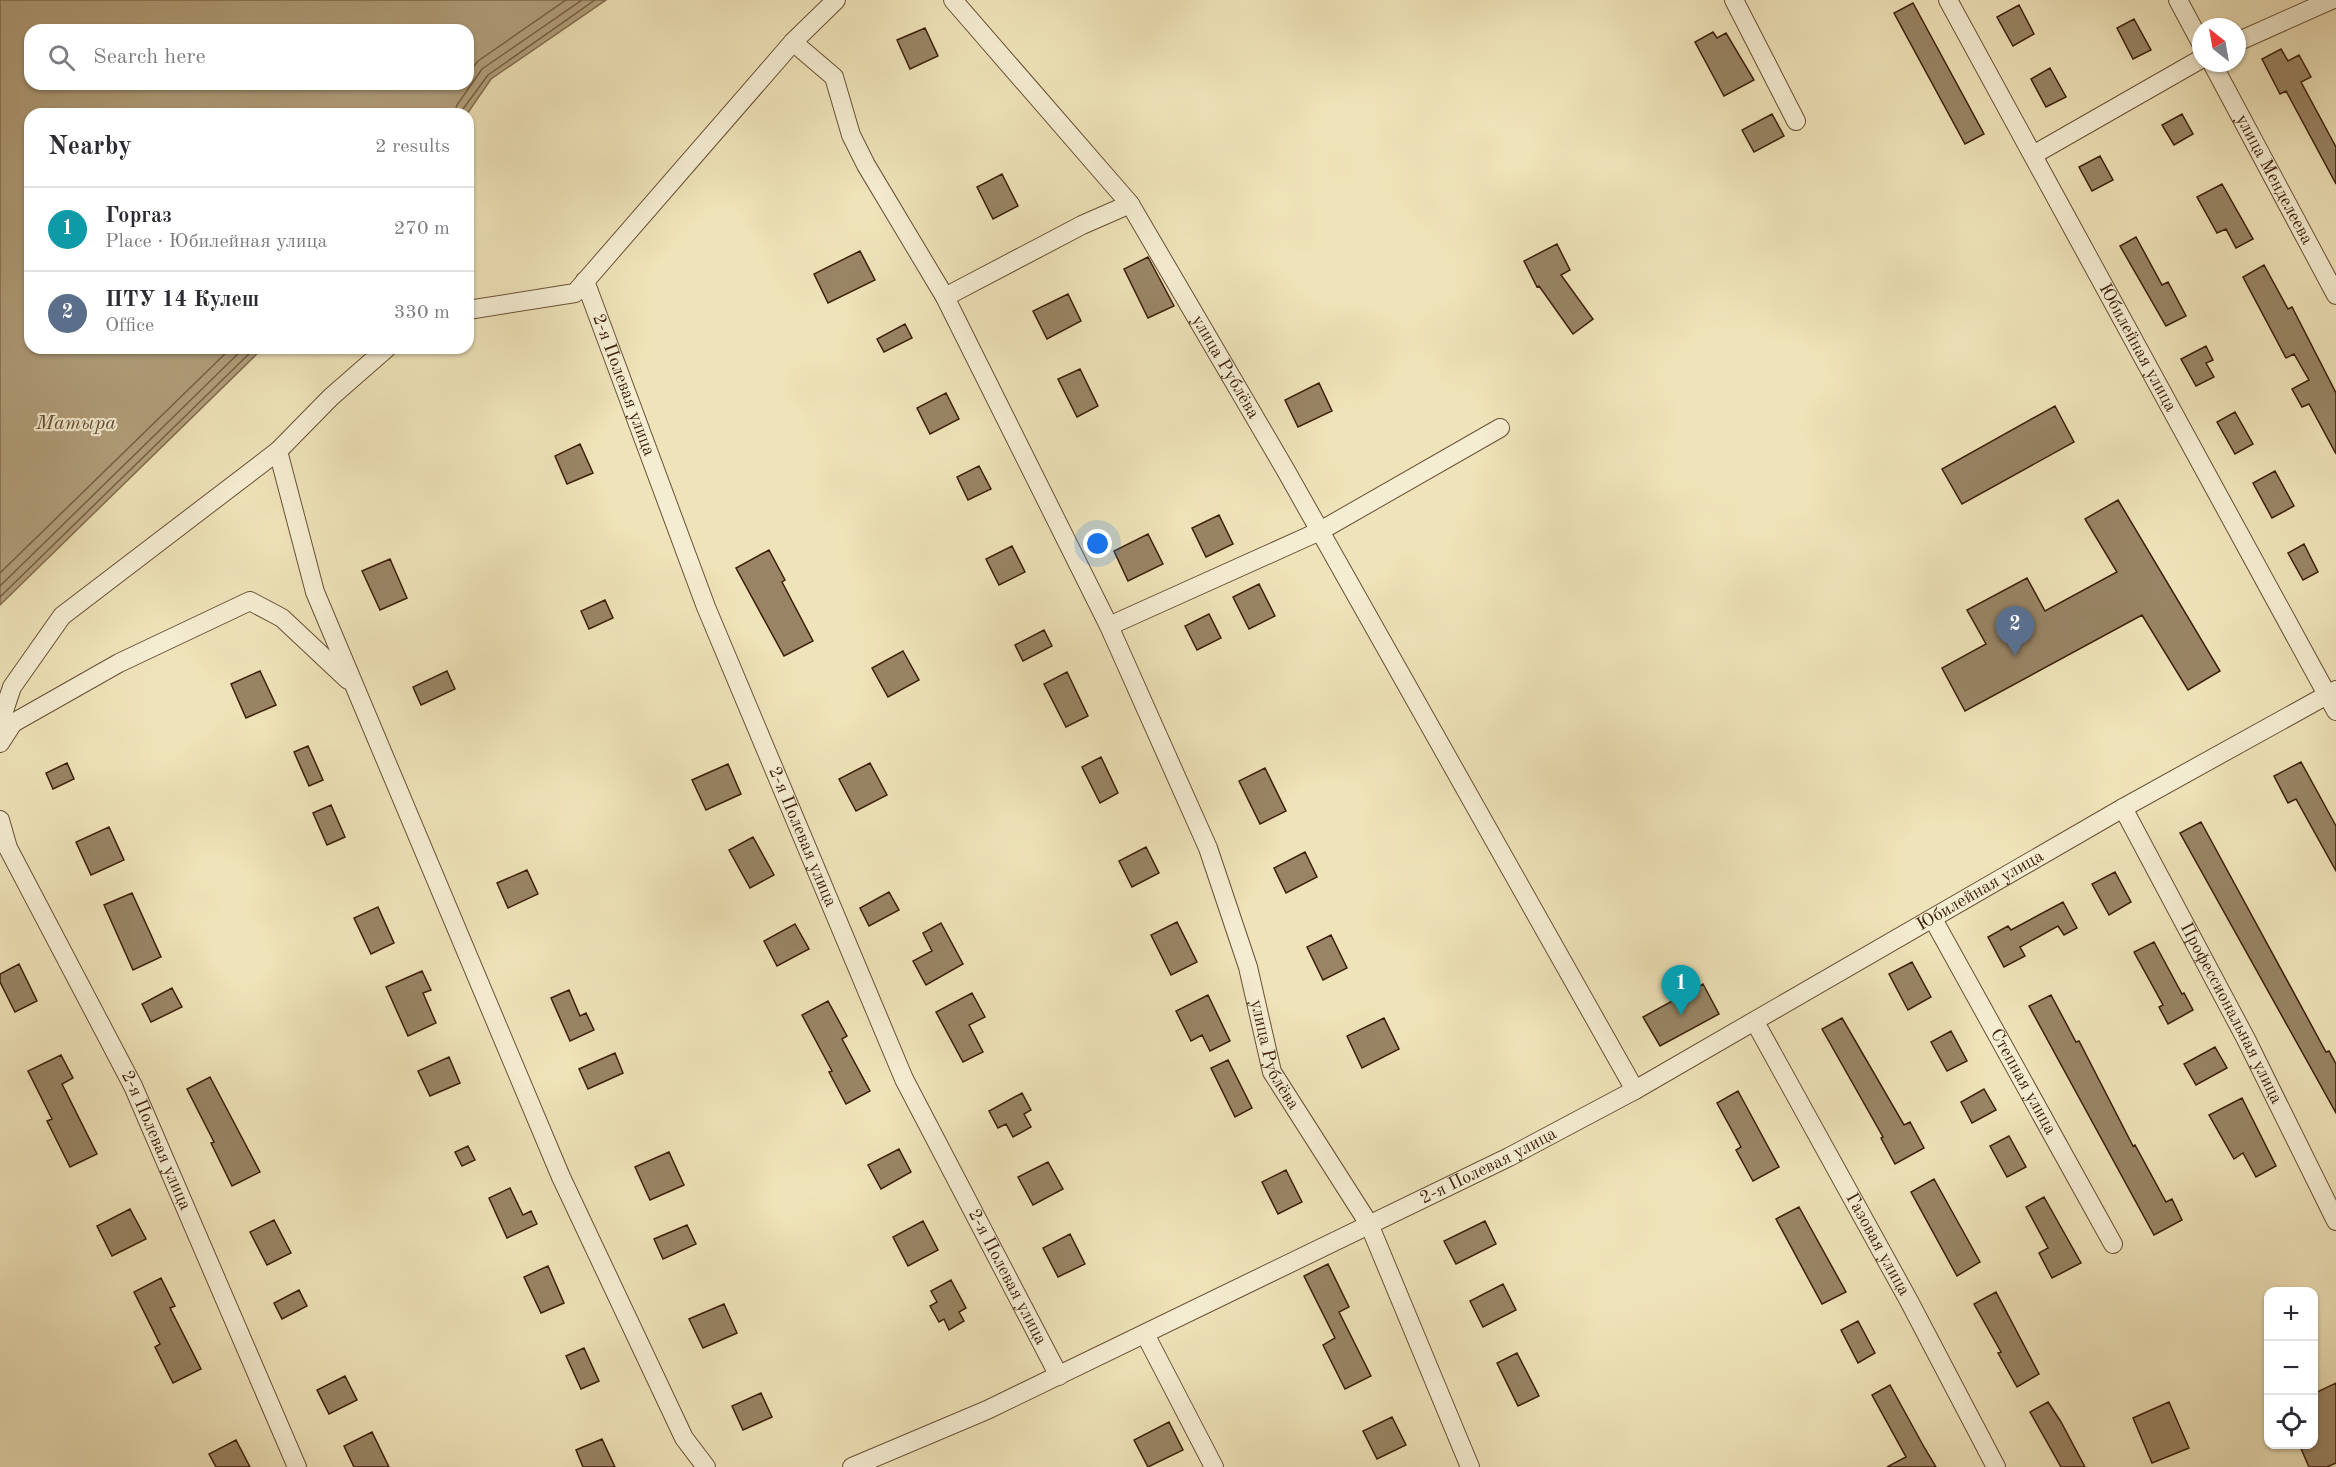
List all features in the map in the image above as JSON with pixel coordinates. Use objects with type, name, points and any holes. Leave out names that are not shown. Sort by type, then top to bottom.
[{"type":"street","points":[[474,309],[575,293],[793,42],[836,0]]},
{"type":"street","name":"улица Рублёва","points":[[953,0],[1130,204],[1320,531],[1635,1090]]},
{"type":"street","points":[[1734,0],[1796,121]]},
{"type":"street","name":"Юбилейная улица","points":[[1948,0],[2332,692],[2336,711]]},
{"type":"street","points":[[2178,0],[2192,26]]},
{"type":"street","points":[[2246,38],[2331,0]]},
{"type":"street","name":"улица Рублёва","points":[[793,42],[834,77],[852,135],[866,165],[945,297],[1109,626],[1208,848],[1248,967],[1272,1072],[1369,1224],[1470,1467]]},
{"type":"street","points":[[2033,155],[2192,64]]},
{"type":"street","name":"улица Менделеева","points":[[2217,72],[2336,295]]},
{"type":"street","points":[[945,297],[1082,225],[1130,204]]},
{"type":"street","name":"2-я Полевая улица","points":[[585,282],[706,607],[904,1079],[1059,1376]]},
{"type":"street","points":[[0,723],[12,687],[62,616],[278,451],[331,397],[380,354]]},
{"type":"street","points":[[1109,626],[1320,531],[1500,428]]},
{"type":"street","points":[[278,451],[315,592],[561,1178],[684,1438],[706,1467]]},
{"type":"street","points":[[0,743],[13,723],[119,663],[250,601],[282,618],[354,685]]},
{"type":"street","name":"Юбилейная улица","points":[[1635,1090],[2123,808],[2332,692]]},
{"type":"street","name":"Профессиональная улица","points":[[2123,808],[2246,1039],[2336,1221]]},
{"type":"street","name":"2-я Полевая улица","points":[[0,820],[4,848],[133,1086],[297,1467]]},
{"type":"street","name":"Степная улица","points":[[1933,919],[2113,1244]]},
{"type":"street","name":"Газовая улица","points":[[1755,1022],[1909,1301],[1996,1467]]},
{"type":"street","name":"2-я Полевая улица","points":[[852,1467],[987,1410],[1059,1376],[1509,1157],[1635,1090]]},
{"type":"street","points":[[1145,1334],[1214,1467]]},
{"type":"water","name":"Матыра","points":[[0,0],[606,0],[491,79],[471,108],[24,108],[24,354],[257,354],[0,605]]},
{"type":"building","points":[[1913,3],[1984,134],[1965,144],[1894,13]]},
{"type":"building","points":[[2019,5],[2034,34],[2013,46],[1997,17]]},
{"type":"building","points":[[2134,19],[2151,50],[2133,59],[2117,28]]},
{"type":"building","points":[[925,28],[938,56],[910,69],[897,40]]},
{"type":"building","points":[[1713,32],[1717,38],[1726,33],[1754,80],[1724,96],[1695,42]]},
{"type":"building","points":[[2281,49],[2288,61],[2299,55],[2311,77],[2301,82],[2336,147],[2336,184],[2286,91],[2280,94],[2262,59]]},
{"type":"building","points":[[2050,68],[2066,97],[2046,107],[2031,79]]},
{"type":"building","points":[[1772,114],[1784,136],[1754,152],[1742,130]]},
{"type":"building","points":[[2182,114],[2193,134],[2174,145],[2162,125]]},
{"type":"building","points":[[2100,156],[2113,180],[2092,191],[2079,167]]},
{"type":"building","points":[[1002,174],[1018,206],[993,219],[977,187]]},
{"type":"building","points":[[2222,184],[2253,239],[2236,248],[2226,229],[2217,233],[2197,197]]},
{"type":"building","points":[[2136,237],[2162,285],[2168,282],[2186,316],[2166,326],[2120,246]]},
{"type":"building","points":[[1557,244],[1570,270],[1561,275],[1593,319],[1573,334],[1539,286],[1537,287],[1524,261]]},
{"type":"building","points":[[860,251],[875,280],[828,303],[814,274]]},
{"type":"building","points":[[1148,257],[1174,306],[1148,318],[1124,269]]},
{"type":"building","points":[[2264,265],[2288,309],[2292,307],[2336,393],[2336,454],[2309,404],[2302,407],[2292,389],[2309,380],[2294,354],[2286,358],[2243,277]]},
{"type":"building","points":[[1068,294],[1081,321],[1047,339],[1033,311]]},
{"type":"building","points":[[905,324],[912,338],[884,352],[877,339]]},
{"type":"building","points":[[2206,346],[2213,360],[2206,363],[2214,377],[2196,386],[2181,359]]},
{"type":"building","points":[[1080,369],[1098,406],[1077,417],[1058,379]]},
{"type":"building","points":[[1319,383],[1332,411],[1298,427],[1285,400]]},
{"type":"building","points":[[946,393],[959,419],[930,434],[917,408]]},
{"type":"building","points":[[2055,406],[2074,442],[1962,504],[1942,469]]},
{"type":"building","points":[[2235,412],[2253,444],[2235,454],[2217,422]]},
{"type":"building","points":[[580,444],[593,473],[567,484],[555,456]]},
{"type":"building","points":[[979,466],[991,489],[968,500],[957,477]]},
{"type":"building","points":[[2275,471],[2294,506],[2272,518],[2253,483]]},
{"type":"building","points":[[2118,500],[2220,671],[2188,690],[2142,615],[1965,711],[1942,668],[1986,644],[1967,610],[2027,578],[2045,611],[2117,572],[2085,519]]},
{"type":"building","points":[[1219,515],[1233,544],[1206,557],[1192,528]]},
{"type":"building","points":[[1148,534],[1163,564],[1128,581],[1114,551]]},
{"type":"building","points":[[2304,544],[2318,572],[2303,580],[2288,553]]},
{"type":"building","points":[[1012,546],[1025,572],[999,585],[986,559]]},
{"type":"building","points":[[769,550],[785,580],[782,582],[813,641],[784,656],[736,568]]},
{"type":"building","points":[[390,559],[407,598],[380,610],[362,571]]},
{"type":"building","points":[[1259,584],[1275,616],[1249,629],[1233,597]]},
{"type":"building","points":[[605,600],[613,618],[589,629],[581,611]]},
{"type":"building","points":[[1209,614],[1221,638],[1197,650],[1185,626]]},
{"type":"building","points":[[1044,630],[1052,646],[1023,661],[1015,645]]},
{"type":"building","points":[[903,651],[919,680],[888,697],[872,668]]},
{"type":"building","points":[[260,671],[276,705],[246,718],[231,684]]},
{"type":"building","points":[[447,671],[455,689],[421,705],[413,687]]},
{"type":"building","points":[[1067,672],[1088,716],[1066,727],[1044,684]]},
{"type":"building","points":[[308,746],[323,780],[309,786],[294,752]]},
{"type":"building","points":[[1101,757],[1118,793],[1100,803],[1082,767]]},
{"type":"building","points":[[2301,762],[2336,826],[2336,871],[2296,799],[2288,803],[2274,776]]},
{"type":"building","points":[[67,763],[74,779],[53,789],[46,773]]},
{"type":"building","points":[[870,763],[887,795],[856,811],[839,779]]},
{"type":"building","points":[[728,764],[741,794],[706,810],[692,780]]},
{"type":"building","points":[[1265,768],[1286,811],[1260,824],[1239,781]]},
{"type":"building","points":[[331,805],[345,837],[327,845],[313,813]]},
{"type":"building","points":[[2201,822],[2326,1052],[2329,1051],[2336,1064],[2336,1113],[2180,833]]},
{"type":"building","points":[[109,827],[124,860],[91,875],[76,842]]},
{"type":"building","points":[[753,837],[774,875],[750,888],[729,850]]},
{"type":"building","points":[[1146,847],[1159,873],[1132,887],[1119,861]]},
{"type":"building","points":[[1305,852],[1317,877],[1286,893],[1274,868]]},
{"type":"building","points":[[527,870],[538,894],[508,908],[497,883]]},
{"type":"building","points":[[2115,872],[2131,902],[2109,915],[2092,884]]},
{"type":"building","points":[[889,892],[899,910],[869,926],[860,908]]},
{"type":"building","points":[[132,893],[161,957],[133,970],[104,905]]},
{"type":"building","points":[[2063,902],[2077,928],[2064,935],[2058,926],[2020,947],[2025,956],[2004,967],[1988,937],[2008,926],[2011,930]]},
{"type":"building","points":[[378,907],[394,943],[371,954],[354,918]]},
{"type":"building","points":[[1177,922],[1197,962],[1171,975],[1151,935]]},
{"type":"building","points":[[941,923],[963,964],[926,985],[913,961],[932,951],[923,933]]},
{"type":"building","points":[[795,924],[809,949],[777,966],[764,941]]},
{"type":"building","points":[[1331,935],[1347,968],[1323,980],[1307,947]]},
{"type":"building","points":[[2154,942],[2193,1010],[2168,1024],[2159,1007],[2163,1005],[2134,952]]},
{"type":"building","points":[[1912,962],[1931,997],[1908,1010],[1889,974]]},
{"type":"building","points":[[19,964],[37,1001],[15,1012],[0,982],[0,974]]},
{"type":"building","points":[[422,971],[431,990],[423,993],[436,1023],[408,1036],[386,987]]},
{"type":"building","points":[[1703,984],[1719,1014],[1660,1046],[1643,1017]]},
{"type":"building","points":[[172,988],[182,1007],[151,1022],[142,1004]]},
{"type":"building","points":[[569,990],[580,1016],[586,1013],[594,1030],[570,1041],[551,998]]},
{"type":"building","points":[[972,993],[985,1017],[969,1025],[983,1052],[963,1062],[936,1012]]},
{"type":"building","points":[[1208,995],[1230,1041],[1210,1051],[1202,1035],[1191,1041],[1176,1011]]},
{"type":"building","points":[[2051,995],[2076,1042],[2079,1041],[2133,1146],[2135,1145],[2166,1202],[2172,1199],[2182,1220],[2154,1235],[2029,1006]]},
{"type":"building","points":[[828,1001],[847,1036],[842,1039],[870,1091],[846,1104],[829,1072],[832,1071],[802,1015]]},
{"type":"building","points":[[1384,1018],[1399,1049],[1362,1068],[1347,1036]]},
{"type":"building","points":[[1842,1018],[1904,1125],[1910,1122],[1924,1148],[1895,1164],[1881,1138],[1883,1137],[1822,1029]]},
{"type":"building","points":[[1951,1031],[1967,1061],[1947,1071],[1931,1042]]},
{"type":"building","points":[[2215,1047],[2227,1068],[2196,1085],[2184,1064]]},
{"type":"building","points":[[615,1053],[623,1073],[588,1089],[579,1069]]},
{"type":"building","points":[[61,1055],[73,1078],[62,1084],[97,1154],[70,1167],[47,1121],[52,1119],[28,1071]]},
{"type":"building","points":[[449,1057],[460,1083],[430,1096],[418,1071]]},
{"type":"building","points":[[1228,1060],[1252,1108],[1235,1117],[1211,1068]]},
{"type":"building","points":[[210,1077],[260,1172],[232,1186],[211,1143],[214,1142],[187,1089]]},
{"type":"building","points":[[1984,1089],[1996,1110],[1972,1123],[1961,1102]]},
{"type":"building","points":[[1738,1091],[1779,1167],[1753,1181],[1736,1150],[1741,1147],[1717,1103]]},
{"type":"building","points":[[1022,1093],[1031,1110],[1024,1114],[1031,1127],[1013,1137],[1006,1124],[998,1128],[989,1111]]},
{"type":"building","points":[[2242,1098],[2276,1166],[2256,1177],[2243,1153],[2234,1159],[2209,1115]]},
{"type":"building","points":[[2009,1136],[2026,1167],[2007,1177],[1990,1146]]},
{"type":"building","points":[[468,1146],[475,1160],[462,1166],[455,1152]]},
{"type":"building","points":[[899,1149],[911,1172],[881,1189],[868,1165]]},
{"type":"building","points":[[669,1152],[684,1185],[650,1200],[635,1167]]},
{"type":"building","points":[[1048,1162],[1063,1189],[1033,1205],[1018,1177]]},
{"type":"building","points":[[1286,1170],[1302,1202],[1278,1214],[1262,1182]]},
{"type":"building","points":[[1934,1179],[1980,1262],[1957,1276],[1911,1192]]},
{"type":"building","points":[[510,1188],[523,1215],[531,1211],[537,1224],[507,1238],[489,1198]]},
{"type":"building","points":[[2044,1197],[2081,1263],[2052,1278],[2039,1253],[2048,1248],[2026,1207]]},
{"type":"building","points":[[1799,1207],[1846,1292],[1822,1304],[1776,1219]]},
{"type":"building","points":[[130,1209],[146,1239],[112,1256],[97,1226]]},
{"type":"building","points":[[274,1220],[291,1253],[267,1265],[250,1232]]},
{"type":"building","points":[[923,1221],[938,1250],[908,1266],[893,1237]]},
{"type":"building","points":[[1485,1221],[1496,1244],[1456,1264],[1444,1241]]},
{"type":"building","points":[[687,1225],[696,1244],[663,1259],[654,1239]]},
{"type":"building","points":[[1070,1234],[1085,1264],[1058,1277],[1043,1248]]},
{"type":"building","points":[[1328,1264],[1349,1307],[1339,1312],[1371,1376],[1345,1389],[1323,1345],[1335,1338],[1304,1276]]},
{"type":"building","points":[[548,1266],[564,1303],[541,1313],[524,1277]]},
{"type":"building","points":[[161,1278],[175,1306],[170,1308],[201,1369],[173,1383],[155,1347],[160,1344],[134,1292]]},
{"type":"building","points":[[951,1280],[966,1308],[959,1312],[964,1321],[949,1330],[944,1319],[939,1322],[930,1306],[937,1302],[931,1291]]},
{"type":"building","points":[[1503,1284],[1516,1310],[1483,1327],[1470,1301]]},
{"type":"building","points":[[299,1290],[307,1306],[282,1319],[274,1303]]},
{"type":"building","points":[[1996,1292],[2039,1374],[2017,1387],[1998,1353],[2001,1352],[1974,1304]]},
{"type":"building","points":[[724,1304],[737,1333],[703,1348],[689,1319]]},
{"type":"building","points":[[1858,1321],[1875,1353],[1858,1363],[1841,1330]]},
{"type":"building","points":[[584,1348],[599,1381],[581,1389],[566,1356]]},
{"type":"building","points":[[1517,1353],[1539,1396],[1518,1406],[1497,1363]]},
{"type":"building","points":[[345,1376],[357,1400],[329,1414],[317,1390]]},
{"type":"building","points":[[2336,1383],[2336,1463],[2327,1467],[2309,1467],[2301,1449],[2318,1449],[2318,1392]]},
{"type":"building","points":[[1890,1385],[1936,1467],[1887,1467],[1906,1457],[1872,1395]]},
{"type":"building","points":[[761,1393],[772,1417],[743,1430],[732,1406]]},
{"type":"building","points":[[2048,1402],[2085,1467],[2061,1467],[2030,1412]]},
{"type":"building","points":[[2169,1402],[2189,1448],[2152,1463],[2133,1418]]},
{"type":"building","points":[[1392,1417],[1406,1445],[1377,1459],[1363,1431]]},
{"type":"building","points":[[1169,1422],[1183,1450],[1148,1467],[1134,1440]]},
{"type":"building","points":[[372,1432],[389,1467],[354,1467],[344,1446]]},
{"type":"building","points":[[602,1439],[615,1467],[583,1467],[576,1450]]},
{"type":"building","points":[[236,1440],[250,1467],[216,1467],[209,1454]]},
{"type":"place","name":"ПТУ 14 Кулеш","points":[[2015,656]]},
{"type":"place","name":"Горгаз","points":[[1681,1015]]}]
